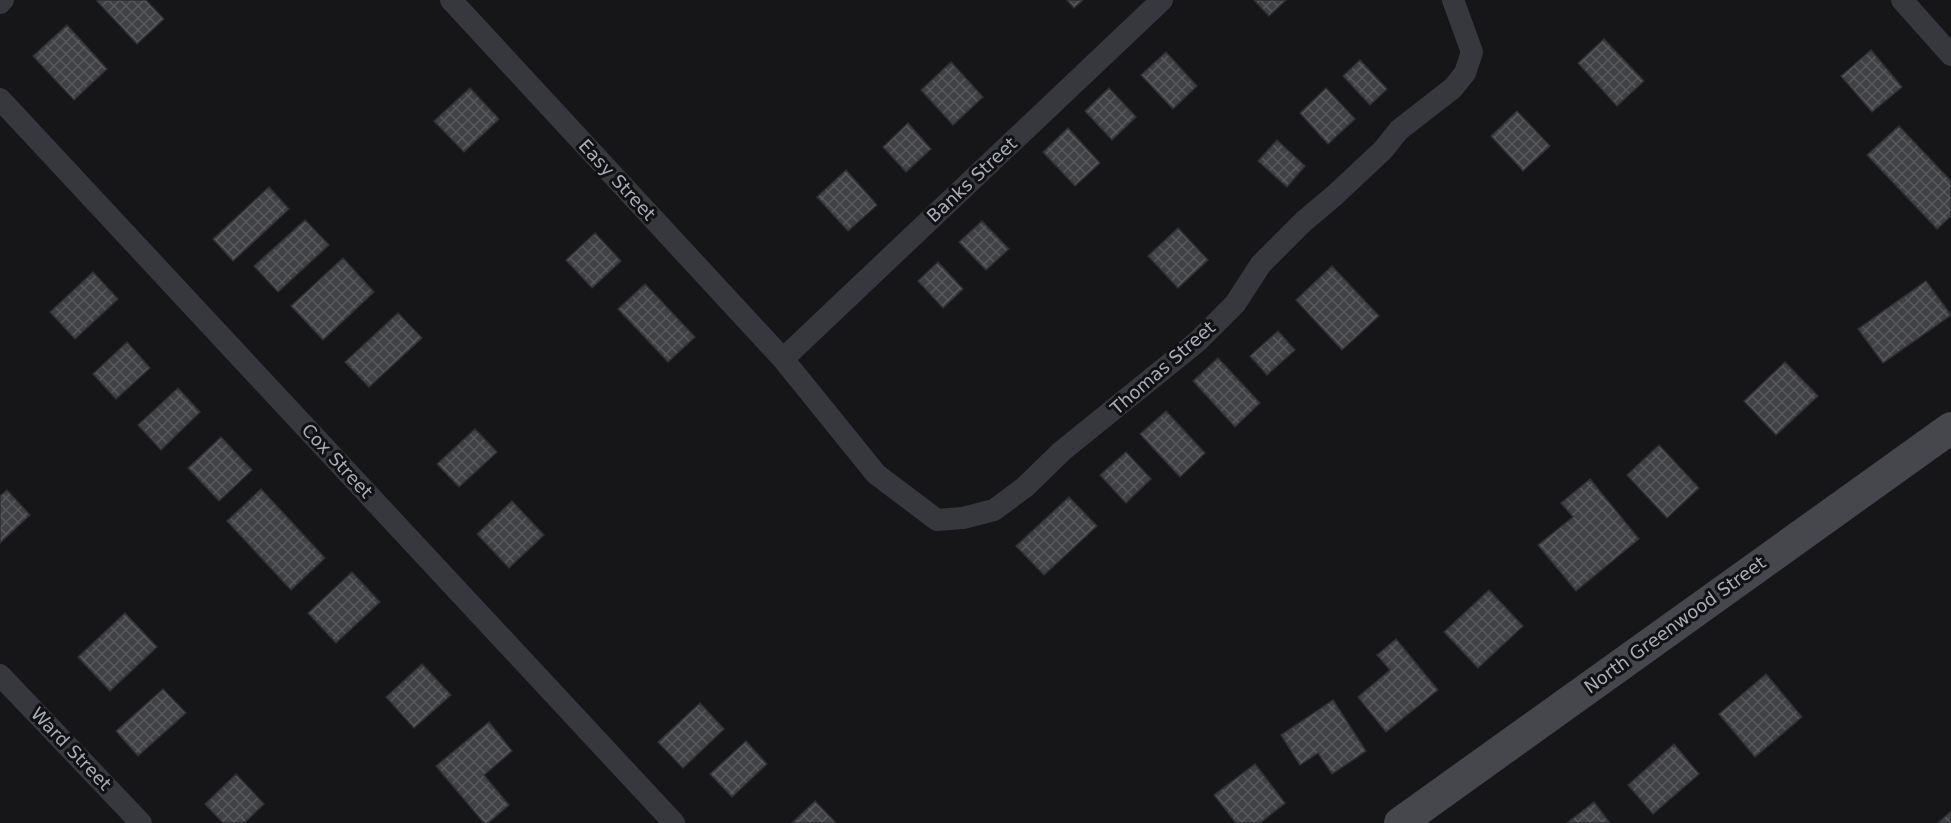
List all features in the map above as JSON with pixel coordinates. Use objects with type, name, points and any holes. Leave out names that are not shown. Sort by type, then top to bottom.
[{"type":"main road","name":"North Greenwood Street","points":[[1400,823],[1951,428]]},
{"type":"street","points":[[0,3],[3,0]]},
{"type":"street","name":"Easy Street","points":[[451,0],[783,359]]},
{"type":"street","name":"Banks Street","points":[[783,359],[1162,0]]},
{"type":"street","name":"Thomas Street","points":[[783,359],[876,474],[938,520],[963,518],[994,510],[1024,487],[1062,451],[1198,341],[1235,304],[1261,264],[1294,231],[1383,150],[1399,130],[1452,88],[1465,73],[1472,52],[1453,0]]},
{"type":"street","points":[[1902,0],[1951,56]]},
{"type":"street","name":"Cox Street","points":[[0,99],[674,823]]},
{"type":"street","name":"Ward Street","points":[[0,675],[141,823]]},
{"type":"building","points":[[98,0],[146,0],[164,19],[137,44]]},
{"type":"building","points":[[1067,0],[1083,0],[1074,8]]},
{"type":"building","points":[[1254,0],[1286,0],[1269,16]]},
{"type":"building","points":[[67,25],[107,69],[74,100],[33,56]]},
{"type":"building","points":[[1604,39],[1644,81],[1617,106],[1578,63]]},
{"type":"building","points":[[1871,50],[1902,87],[1872,112],[1841,76]]},
{"type":"building","points":[[1166,52],[1197,86],[1173,109],[1141,75]]},
{"type":"building","points":[[1360,60],[1387,89],[1370,105],[1343,76]]},
{"type":"building","points":[[951,62],[983,97],[953,125],[921,90]]},
{"type":"building","points":[[470,88],[499,119],[464,152],[434,121]]},
{"type":"building","points":[[1109,88],[1136,117],[1112,140],[1085,111]]},
{"type":"building","points":[[1326,88],[1355,119],[1328,144],[1300,113]]},
{"type":"building","points":[[1517,111],[1550,146],[1523,171],[1491,136]]},
{"type":"building","points":[[908,123],[931,149],[906,172],[883,147]]},
{"type":"building","points":[[1899,126],[1951,181],[1951,216],[1937,229],[1867,155]]},
{"type":"building","points":[[1068,128],[1100,163],[1075,186],[1043,152]]},
{"type":"building","points":[[1277,140],[1305,166],[1287,187],[1258,161]]},
{"type":"building","points":[[846,170],[877,205],[848,231],[817,197]]},
{"type":"building","points":[[269,187],[289,209],[233,261],[213,239]]},
{"type":"building","points":[[305,220],[329,245],[278,292],[254,266]]},
{"type":"building","points":[[982,221],[1009,249],[986,270],[959,242]]},
{"type":"building","points":[[1178,228],[1208,260],[1178,288],[1148,256]]},
{"type":"building","points":[[595,233],[621,261],[592,288],[566,260]]},
{"type":"building","points":[[343,258],[374,292],[323,340],[291,306]]},
{"type":"building","points":[[938,262],[963,289],[943,308],[918,281]]},
{"type":"building","points":[[1332,266],[1379,316],[1342,350],[1296,300]]},
{"type":"building","points":[[93,272],[118,299],[75,339],[50,312]]},
{"type":"building","points":[[1926,281],[1951,315],[1883,363],[1858,329]]},
{"type":"building","points":[[645,284],[695,337],[668,362],[618,309]]},
{"type":"building","points":[[398,313],[422,338],[369,387],[345,362]]},
{"type":"building","points":[[1278,331],[1295,350],[1267,375],[1250,356]]},
{"type":"building","points":[[127,342],[150,368],[116,399],[93,374]]},
{"type":"building","points":[[1218,358],[1260,403],[1235,427],[1193,381]]},
{"type":"building","points":[[1785,362],[1818,396],[1776,435],[1744,401]]},
{"type":"building","points":[[178,388],[200,412],[161,450],[138,425]]},
{"type":"building","points":[[1166,411],[1205,453],[1180,477],[1140,434]]},
{"type":"building","points":[[475,429],[497,452],[459,487],[437,464]]},
{"type":"building","points":[[221,437],[252,470],[219,501],[188,468]]},
{"type":"building","points":[[1659,445],[1699,488],[1667,518],[1627,475]]},
{"type":"building","points":[[1126,452],[1151,479],[1126,503],[1100,475]]},
{"type":"building","points":[[1590,479],[1639,539],[1576,591],[1538,545],[1573,517],[1561,503]]},
{"type":"building","points":[[261,489],[325,558],[291,590],[227,521]]},
{"type":"building","points":[[7,490],[30,515],[0,543],[0,496]]},
{"type":"building","points":[[1069,497],[1097,526],[1044,575],[1016,546]]},
{"type":"building","points":[[512,501],[544,535],[509,568],[477,534]]},
{"type":"building","points":[[352,572],[380,602],[336,643],[308,613]]},
{"type":"building","points":[[1489,590],[1523,626],[1478,668],[1444,632]]},
{"type":"building","points":[[125,613],[157,647],[110,691],[78,657]]},
{"type":"building","points":[[1396,639],[1438,690],[1386,732],[1358,697],[1390,670],[1377,655]]},
{"type":"building","points":[[422,664],[451,695],[414,728],[386,697]]},
{"type":"building","points":[[1766,674],[1802,717],[1755,757],[1719,714]]},
{"type":"building","points":[[163,689],[186,713],[138,756],[116,731]]},
{"type":"building","points":[[1333,700],[1366,751],[1332,774],[1318,753],[1300,765],[1281,735]]},
{"type":"building","points":[[700,703],[724,729],[683,768],[658,742]]},
{"type":"building","points":[[489,722],[512,751],[484,775],[509,805],[488,823],[484,823],[436,766]]},
{"type":"building","points":[[746,741],[767,764],[732,797],[710,774]]},
{"type":"building","points":[[1674,744],[1699,774],[1653,814],[1628,785]]},
{"type":"building","points":[[1255,764],[1285,803],[1260,823],[1236,823],[1214,795]]},
{"type":"building","points":[[236,774],[264,804],[244,823],[223,823],[205,804]]},
{"type":"building","points":[[815,801],[836,823],[792,823]]},
{"type":"building","points":[[1594,802],[1610,823],[1567,823]]},
{"type":"building","points":[[1951,811],[1951,823],[1938,823]]}]
